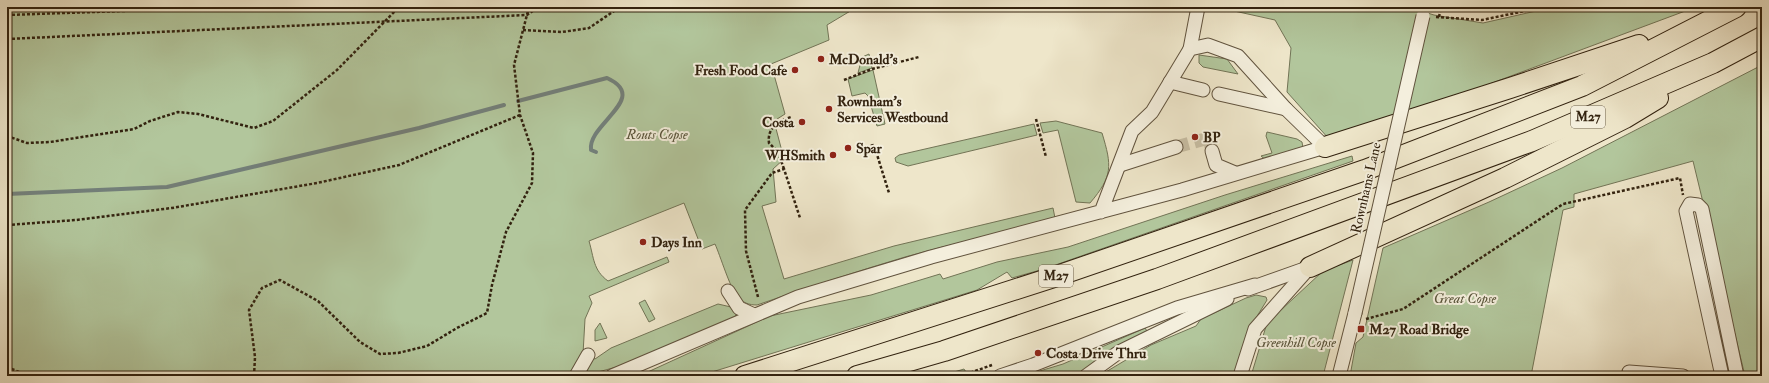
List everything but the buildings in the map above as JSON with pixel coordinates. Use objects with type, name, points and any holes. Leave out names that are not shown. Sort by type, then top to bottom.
[{"type":"highway","name":"M27","points":[[745,376],[1054,277],[1330,183],[1488,124],[1582,86],[1736,7]]},
{"type":"highway","name":"M27","points":[[1325,146],[1510,88],[1698,26]]},
{"type":"highway","name":"M27","points":[[1310,267],[1505,178],[1625,118],[1714,63],[1762,37]]},
{"type":"highway","name":"M27","points":[[857,376],[944,351],[1157,279],[1532,141],[1714,63]]},
{"type":"street","points":[[1102,212],[1132,131],[1152,112],[1190,49],[1198,7]]},
{"type":"street","name":"Rownhams Lane","points":[[1339,376],[1423,11]]},
{"type":"street","points":[[612,376],[798,297],[885,271],[1102,212],[1325,146],[1286,109],[1238,56],[1208,45],[1190,49]]},
{"type":"street","points":[[1170,82],[1203,90]]},
{"type":"street","points":[[1219,94],[1286,109]]},
{"type":"street","points":[[1120,165],[1176,147]]},
{"type":"street","points":[[1212,151],[1216,165],[1235,173]]},
{"type":"street","points":[[1722,376],[1686,211],[1690,204],[1698,205],[1702,209],[1737,376]]},
{"type":"street","points":[[1000,376],[1033,365],[1177,308],[1310,267]]},
{"type":"street","points":[[1240,376],[1255,329],[1310,267]]},
{"type":"street","points":[[1086,376],[1119,352],[1255,285]]},
{"type":"street","points":[[728,291],[740,308],[754,315]]},
{"type":"street","points":[[576,376],[588,355]]},
{"type":"street","points":[[1629,372],[1683,376]]},
{"type":"path","points":[[7,15],[239,7]]},
{"type":"path","points":[[7,136],[27,143],[50,142],[134,129],[150,121],[178,112],[198,114],[254,128],[273,121],[337,70],[383,22],[400,7]]},
{"type":"path","points":[[254,376],[255,357],[249,310],[262,288],[280,280],[318,301],[360,342],[380,354],[398,353],[427,346],[457,328],[487,313],[492,285],[506,232],[532,183],[533,153],[520,115],[514,64],[529,7]]},
{"type":"path","points":[[7,39],[527,15],[538,7]]},
{"type":"path","points":[[523,30],[562,32],[589,28],[620,7]]},
{"type":"path","points":[[1439,17],[1441,7]]},
{"type":"path","points":[[1423,11],[1439,17],[1482,20],[1544,7]]},
{"type":"path","points":[[844,80],[872,69],[919,57]]},
{"type":"path","points":[[7,225],[76,220],[172,208],[325,182],[399,165],[520,115]]},
{"type":"path","points":[[791,117],[780,121],[770,130],[768,137],[769,144],[778,152],[800,218]]},
{"type":"path","points":[[1036,119],[1046,157]]},
{"type":"path","points":[[866,147],[874,145],[889,192]]},
{"type":"path","points":[[758,297],[746,251],[745,210],[772,173],[784,169]]},
{"type":"path","points":[[1354,316],[1362,320],[1403,309],[1563,204],[1680,178],[1686,211]]},
{"type":"path","points":[[7,367],[29,376]]},
{"type":"green space","name":"Routs Copse","points":[[7,7],[857,7],[827,25],[829,40],[771,64],[785,114],[774,121],[784,159],[773,169],[776,202],[762,206],[784,279],[894,246],[1053,208],[1055,218],[905,257],[754,305],[744,302],[734,292],[715,244],[702,249],[684,203],[589,241],[597,268],[603,277],[608,281],[667,257],[669,262],[589,296],[592,303],[585,319],[583,354],[595,359],[611,348],[718,304],[731,307],[736,314],[735,317],[624,365],[583,376],[7,376]]},
{"type":"green space","points":[[1216,7],[1408,7],[1434,15],[1483,23],[1545,9],[1548,7],[1696,7],[1417,111],[1329,139],[1287,92],[1291,48],[1275,20]]},
{"type":"green space","points":[[869,54],[872,68],[858,73],[860,65],[858,59]]},
{"type":"green space","points":[[1199,55],[1227,59],[1238,74],[1203,67],[1199,63]]},
{"type":"green space","name":"Great Copse","points":[[1762,65],[1762,376],[1745,376],[1693,161],[1574,194],[1574,207],[1563,210],[1531,376],[1350,376],[1356,343],[1363,337],[1383,248],[1489,202],[1562,168]]},
{"type":"green space","points":[[873,70],[885,124],[877,126],[868,96],[865,93],[852,96],[848,79]]},
{"type":"green space","points":[[1056,121],[1102,133],[1109,163],[1107,178],[1098,194],[1090,203],[1076,202],[1058,130],[1043,133],[1040,123]]},
{"type":"green space","points":[[1034,124],[1037,135],[908,166],[896,162],[895,158],[899,155]]},
{"type":"green space","points":[[1267,132],[1297,139],[1302,142],[1303,148],[1267,161],[1261,156],[1272,153],[1266,136]]},
{"type":"green space","points":[[1352,156],[1353,161],[1044,269],[1012,278],[1007,272],[977,290],[699,376],[639,376],[770,316],[871,295],[940,274],[943,279],[997,262],[1068,247],[1225,195]]},
{"type":"green space","name":"Greenhill Copse","points":[[1353,260],[1323,376],[1251,376],[1267,323],[1323,271]]},
{"type":"green space","points":[[1256,295],[1266,297],[1267,300],[1248,331],[1234,376],[1099,376],[1151,345],[1196,326],[1201,319],[1246,298]]},
{"type":"green space","points":[[645,300],[655,319],[649,322],[639,303]]},
{"type":"green space","points":[[600,323],[607,338],[595,341],[595,330]]},
{"type":"green space","points":[[1145,328],[1147,331],[1111,349],[1076,376],[1023,376],[1063,364]]},
{"type":"green space","points":[[964,369],[966,372],[957,376],[941,376]]},
{"type":"waterway","points":[[518,101],[607,78],[619,86],[622,94],[620,103],[592,140],[591,150],[596,152]]},
{"type":"waterway","points":[[7,194],[167,187],[419,128],[504,105]]},
{"type":"tunnel","points":[[1176,147],[1209,138],[1212,151]]},
{"type":"place","name":"McDonald's","points":[[821,59]]},
{"type":"place","name":"Fresh Food Cafe","points":[[795,70]]},
{"type":"place","name":"Rownham's Services Westbound","points":[[829,109]]},
{"type":"place","name":"Costa","points":[[802,122]]},
{"type":"place","name":"BP","points":[[1195,137]]},
{"type":"place","name":"Spar","points":[[848,148]]},
{"type":"place","name":"WHSmith","points":[[833,155]]},
{"type":"place","name":"Days Inn","points":[[643,242]]},
{"type":"place","name":"M27 Road Bridge","points":[[1361,329]]},
{"type":"place","name":"Costa Drive Thru","points":[[1038,353]]}]
